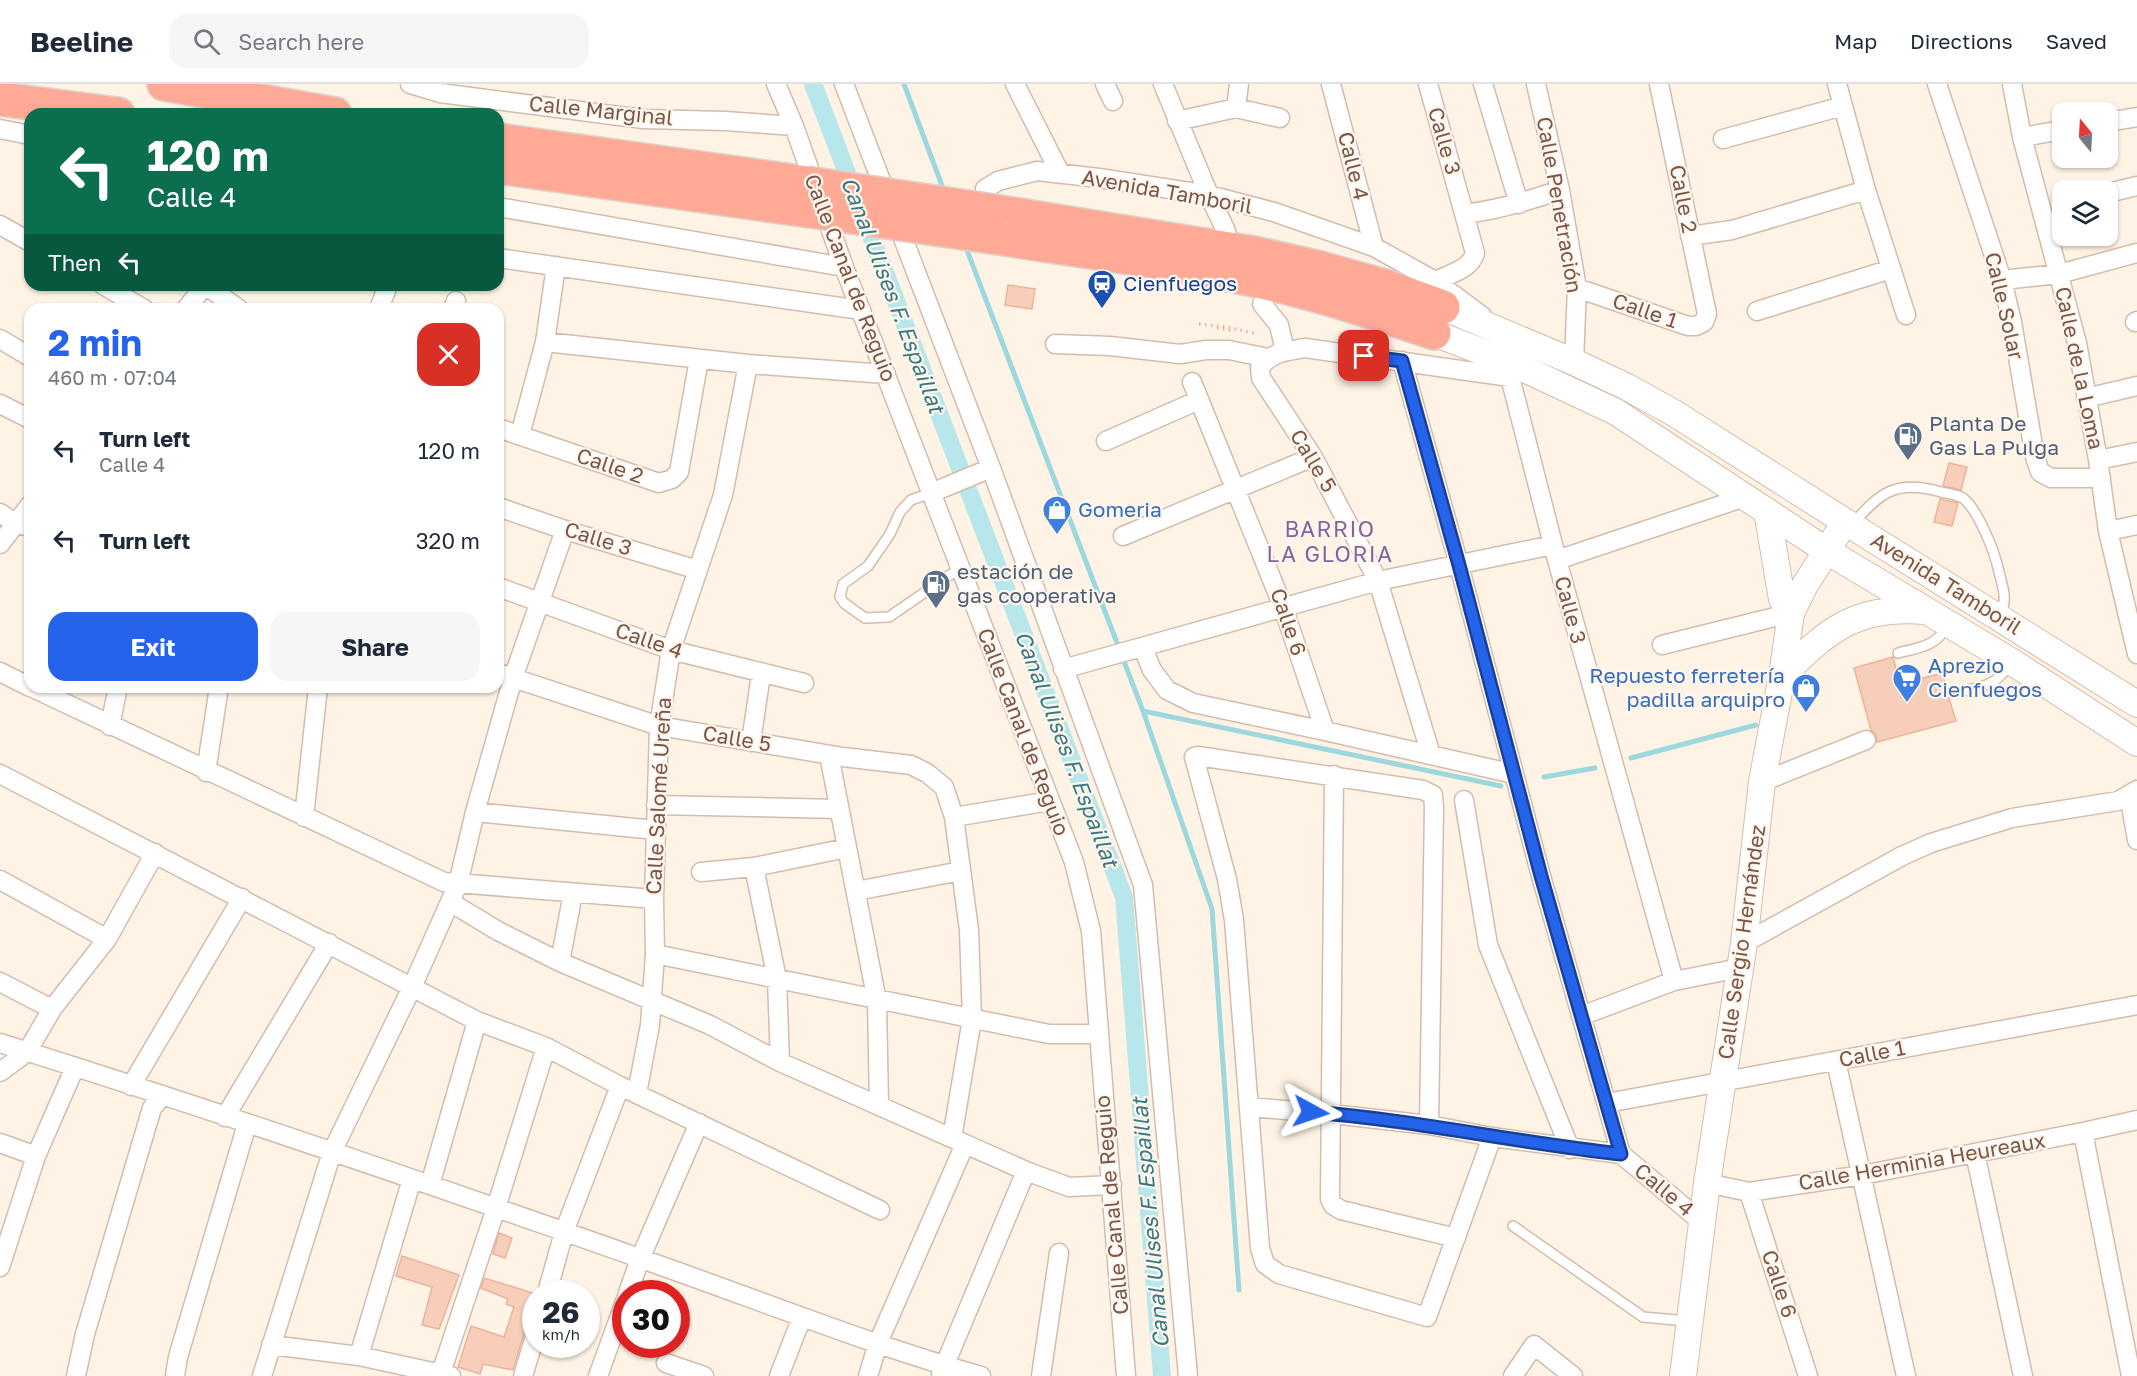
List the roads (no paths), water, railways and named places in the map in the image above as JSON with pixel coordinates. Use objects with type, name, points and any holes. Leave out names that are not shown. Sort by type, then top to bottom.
[{"type":"highway","points":[[164,84],[301,108]]},
{"type":"highway","points":[[0,99],[71,108]]},
{"type":"highway","points":[[504,141],[812,198]]},
{"type":"highway","points":[[504,168],[812,198],[995,213],[1306,293],[1378,314],[1438,307]]},
{"type":"main road","name":"Avenida Tamboril","points":[[1438,307],[1574,362],[1674,412],[1848,524],[2137,704]]},
{"type":"main road","name":"Avenida Tamboril","points":[[1438,307],[1513,371],[1616,412],[1827,551],[2012,662],[2137,743]]},
{"type":"main road","points":[[1767,512],[1782,599],[1791,613]]},
{"type":"main road","name":"Calle Sergio Hernández","points":[[1683,1376],[1707,1183],[1744,943],[1762,782],[1791,613],[1805,585],[1848,524]]},
{"type":"main road","points":[[1782,676],[1813,645],[1841,625],[1866,615],[1898,609],[1939,618]]},
{"type":"street","name":"Calle Marginal","points":[[410,84],[440,93],[643,119],[794,126]]},
{"type":"street","name":"Calle Canal de Reguio","points":[[776,84],[794,126],[844,267],[886,374],[936,490],[960,568],[1074,862],[1091,932],[1126,1376]]},
{"type":"street","points":[[844,84],[984,471],[1063,669],[1136,862],[1144,894],[1188,1376]]},
{"type":"street","points":[[1015,84],[1060,173]]},
{"type":"street","points":[[1105,84],[1113,101]]},
{"type":"street","points":[[1163,84],[1226,231]]},
{"type":"street","points":[[1236,108],[1239,84]]},
{"type":"street","name":"Calle 4","points":[[1332,84],[1374,247]]},
{"type":"street","name":"Calle 3","points":[[1428,84],[1475,253],[1473,260],[1438,307]]},
{"type":"street","points":[[1484,84],[1519,204]]},
{"type":"street","name":"Calle Penetración","points":[[1536,84],[1560,190],[1578,288],[1574,362]]},
{"type":"street","name":"Calle 2","points":[[1659,84],[1707,314]]},
{"type":"street","points":[[1837,84],[1866,190],[1906,315]]},
{"type":"street","name":"Calle Solar","points":[[1937,84],[2002,280],[2012,322],[2035,458],[2040,472],[2051,478],[2059,478],[2099,469]]},
{"type":"street","name":"Calle de la Loma","points":[[2012,84],[2022,137],[2076,343],[2108,531],[2129,588],[2137,654]]},
{"type":"street","points":[[1723,139],[1843,106]]},
{"type":"street","points":[[1178,121],[1236,108],[1280,118]]},
{"type":"street","points":[[2118,120],[2137,117]]},
{"type":"street","points":[[0,129],[24,135]]},
{"type":"street","points":[[2022,137],[2052,132]]},
{"type":"street","name":"Avenida Tamboril","points":[[995,213],[998,182],[1037,171],[1209,195],[1274,212],[1374,247],[1438,307]]},
{"type":"street","points":[[2118,191],[2137,186]]},
{"type":"street","points":[[1464,214],[1519,204],[1560,190]]},
{"type":"street","points":[[1690,236],[1732,230],[1866,190]]},
{"type":"street","points":[[504,208],[844,267]]},
{"type":"street","points":[[0,225],[24,239]]},
{"type":"street","points":[[2002,280],[2059,273],[2137,254]]},
{"type":"street","points":[[504,259],[861,310]]},
{"type":"street","points":[[520,435],[545,342],[556,266]]},
{"type":"street","points":[[1756,311],[1891,269]]},
{"type":"street","name":"Calle 1","points":[[1578,288],[1688,326],[1696,326],[1704,322],[1707,314]]},
{"type":"street","points":[[113,291],[134,303]]},
{"type":"street","points":[[191,303],[200,291]]},
{"type":"street","points":[[214,291],[230,303]]},
{"type":"street","points":[[1262,304],[1279,325],[1276,354]]},
{"type":"street","points":[[0,339],[24,353]]},
{"type":"street","points":[[545,342],[748,364],[886,374]]},
{"type":"street","points":[[1055,344],[1110,346],[1180,354],[1206,350],[1276,354],[1305,348],[1402,361],[1513,371]]},
{"type":"street","name":"Calle 5","points":[[1276,354],[1260,367],[1261,378],[1313,457],[1378,580],[1431,755]]},
{"type":"street","name":"Calle 2","points":[[504,430],[659,483],[672,479],[679,472],[699,359]]},
{"type":"street","name":"Calle 4","points":[[1402,361],[1514,774],[1621,1154],[1703,1223]]},
{"type":"street","name":"Calle Salomé Ureña","points":[[551,1280],[564,1232],[646,1049],[655,954],[655,830],[659,726],[671,650],[723,495],[748,364]]},
{"type":"street","name":"Calle 3","points":[[1513,371],[1555,553],[1674,981]]},
{"type":"street","name":"Calle 6","points":[[1192,382],[1283,607],[1324,731]]},
{"type":"street","points":[[2086,398],[2137,386]]},
{"type":"street","points":[[1106,441],[1199,400]]},
{"type":"street","points":[[0,404],[24,416]]},
{"type":"street","points":[[2099,469],[2137,452]]},
{"type":"street","points":[[1123,536],[1313,457]]},
{"type":"street","points":[[936,490],[984,471]]},
{"type":"street","points":[[1063,669],[1378,580],[1459,565],[1555,553],[1745,497]]},
{"type":"street","name":"Calle 3","points":[[504,509],[698,570]]},
{"type":"street","points":[[0,544],[15,521]]},
{"type":"street","points":[[2108,531],[2137,525]]},
{"type":"street","points":[[506,675],[540,601],[565,530]]},
{"type":"street","name":"Calle 4","points":[[504,589],[671,650],[804,683]]},
{"type":"street","points":[[1662,645],[1791,613]]},
{"type":"street","points":[[1136,649],[1167,690],[1193,703],[1514,774]]},
{"type":"street","points":[[0,672],[24,684]]},
{"type":"street","points":[[751,741],[761,674]]},
{"type":"street","name":"Calle 5","points":[[506,675],[659,726],[829,755],[911,765],[927,773],[944,787],[954,817],[969,930],[972,1018],[958,1141],[923,1244],[878,1343],[868,1376]]},
{"type":"street","points":[[42,693],[206,772],[444,882],[654,899]]},
{"type":"street","points":[[111,726],[117,693]]},
{"type":"street","points":[[206,772],[218,693]]},
{"type":"street","points":[[304,818],[317,693]]},
{"type":"street","points":[[262,1376],[332,1152],[412,987],[458,884],[502,693]]},
{"type":"street","points":[[1762,782],[1866,740]]},
{"type":"street","points":[[829,755],[877,1001],[879,1106]]},
{"type":"street","points":[[1430,1125],[1433,797],[1427,791],[1334,775],[1198,756],[1194,758],[1227,879],[1232,910],[1260,1248],[1264,1261],[1271,1270],[1278,1274],[1427,1317],[1492,1137]]},
{"type":"street","points":[[0,774],[477,1021],[546,1047],[629,1090],[880,1210]]},
{"type":"street","points":[[1334,775],[1330,1197],[1333,1205],[1341,1210],[1456,1238]]},
{"type":"street","points":[[1744,943],[1902,856],[1931,843],[1994,822],[2114,802],[2133,793],[2137,840]]},
{"type":"street","points":[[1464,800],[1488,945],[1570,1149]]},
{"type":"street","points":[[954,817],[1050,801]]},
{"type":"street","points":[[656,805],[839,809]]},
{"type":"street","points":[[475,812],[655,830]]},
{"type":"street","points":[[701,872],[754,867],[847,848]]},
{"type":"street","points":[[0,1072],[27,1052],[52,1009],[107,939],[154,853]]},
{"type":"street","points":[[754,867],[777,979],[780,1062]]},
{"type":"street","points":[[856,891],[961,871]]},
{"type":"street","points":[[0,880],[107,939]]},
{"type":"street","points":[[560,962],[573,893]]},
{"type":"street","points":[[131,1086],[242,898]]},
{"type":"street","points":[[450,902],[498,931],[560,962],[710,1025],[780,1062],[1026,1171],[1069,1187],[1112,1185]]},
{"type":"street","points":[[225,1117],[329,943]]},
{"type":"street","points":[[655,954],[877,1001],[1049,1034],[1098,1034]]},
{"type":"street","points":[[1581,1016],[1674,981],[1740,968]]},
{"type":"street","points":[[0,982],[52,1009]]},
{"type":"street","name":"Calle 1","points":[[1607,1103],[2137,1005]]},
{"type":"street","points":[[430,1185],[477,1021]]},
{"type":"street","points":[[0,1043],[430,1185],[878,1343],[942,1370],[981,1376]]},
{"type":"street","points":[[271,1345],[359,1356],[446,1375],[546,1047]]},
{"type":"street","points":[[1836,1061],[1906,1376]]},
{"type":"street","points":[[0,1267],[36,1156],[75,1067]]},
{"type":"street","points":[[76,1376],[85,1334],[152,1108],[162,1096]]},
{"type":"street","points":[[1250,1107],[1430,1125],[1570,1149],[1621,1154]]},
{"type":"street","name":"Calle Herminia Heureaux","points":[[1707,1183],[1749,1192],[1862,1175],[2137,1120]]},
{"type":"street","points":[[632,1280],[699,1123]]},
{"type":"street","points":[[175,1376],[178,1357],[247,1124]]},
{"type":"street","points":[[2083,1132],[2132,1376]]},
{"type":"street","points":[[0,1143],[36,1156]]},
{"type":"street","points":[[1975,1153],[2023,1376]]},
{"type":"street","points":[[942,1370],[1026,1171]]},
{"type":"street","points":[[359,1356],[412,1179]]},
{"type":"street","name":"Calle 6","points":[[1749,1192],[1808,1376]]},
{"type":"street","points":[[1041,1376],[1059,1253]]},
{"type":"street","points":[[779,1376],[802,1317]]},
{"type":"street","points":[[598,1376],[612,1338]]},
{"type":"street","points":[[1513,1376],[1534,1345],[1573,1376]]},
{"type":"street","points":[[523,1376],[528,1358]]},
{"type":"street","points":[[666,1363],[704,1376]]},
{"type":"lane","points":[[1848,524],[1882,495],[1904,486],[1929,488],[1962,498],[1980,522],[1996,558],[2006,603],[2000,617]]},
{"type":"lane","points":[[936,490],[911,500],[900,512],[891,534],[867,566],[843,584],[840,597],[844,603],[865,618],[889,617],[960,568]]},
{"type":"lane","points":[[1898,653],[1931,645],[1941,637],[1939,618]]},
{"type":"lane","points":[[1954,693],[1993,684],[2000,679],[2012,662]]},
{"type":"lane","points":[[1513,1226],[1643,1317],[1690,1322]]},
{"type":"waterway","name":"Canal Ulises F. Espaillat","points":[[813,84],[1124,897],[1162,1376]]},
{"type":"waterway","points":[[904,84],[944,191]]},
{"type":"waterway","points":[[965,245],[1143,711],[1212,909],[1239,1290]]},
{"type":"waterway","points":[[1143,711],[1501,786]]},
{"type":"waterway","points":[[1631,758],[1756,725]]},
{"type":"waterway","points":[[1544,777],[1595,768]]},
{"type":"place","name":"Cienfuegos","points":[[1102,310]]},
{"type":"place","name":"Planta De Gas La Pulga","points":[[1908,462]]},
{"type":"place","name":"Gomeria","points":[[1057,536]]},
{"type":"place","name":"estación de gas cooperativa","points":[[936,610]]},
{"type":"place","name":"Aprezio Cienfuegos","points":[[1907,704]]},
{"type":"place","name":"Repuesto ferretería padilla arquipro","points":[[1806,714]]},
{"type":"district","name":"BARRIO LA GLORIA","points":[[1330,542]]}]
